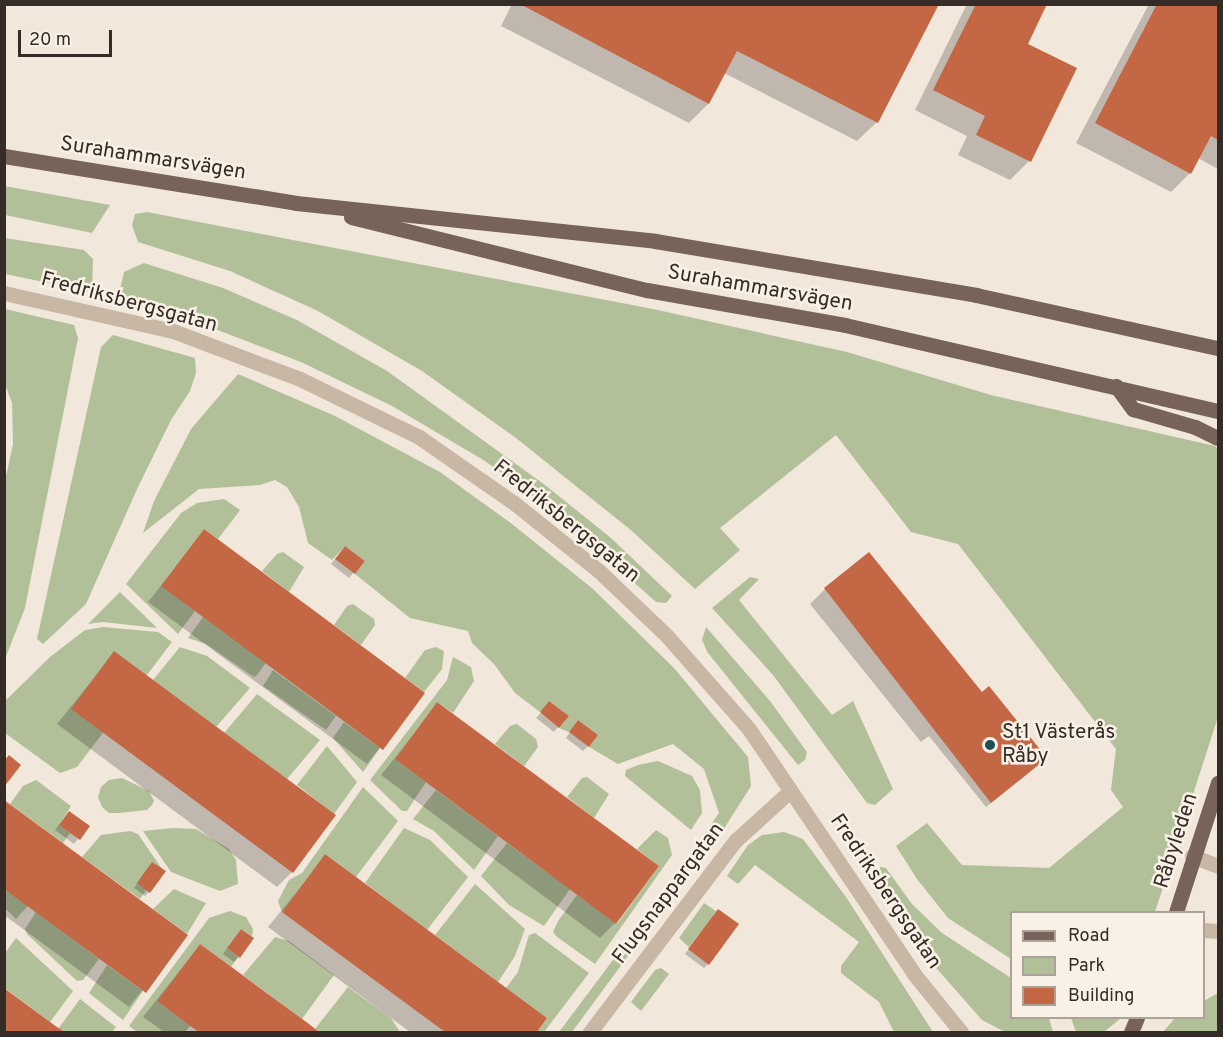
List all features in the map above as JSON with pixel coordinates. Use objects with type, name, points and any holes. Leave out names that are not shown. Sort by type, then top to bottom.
[{"type":"main road","name":"Surahammarsvägen","points":[[4,156],[296,203],[655,241],[976,295],[1218,348]]},
{"type":"main road","name":"Surahammarsvägen","points":[[296,203],[647,290],[845,325],[1218,411]]},
{"type":"main road","points":[[1116,386],[1133,409],[1195,427],[1218,438]]},
{"type":"main road","name":"Råbyleden","points":[[1176,911],[1192,856],[1218,783]]},
{"type":"street","name":"Fredriksbergsgatan","points":[[4,293],[172,331],[300,379],[419,437],[514,503],[608,579],[667,636],[749,729],[914,974],[961,1032]]},
{"type":"street","name":"Flugsnappargatan","points":[[590,1032],[736,840],[790,791]]},
{"type":"street","points":[[1192,856],[1218,866]]},
{"type":"green space","points":[[4,186],[110,205],[92,233],[5,215]]},
{"type":"green space","points":[[147,212],[653,309],[847,352],[991,395],[1215,446],[1218,449],[1218,717],[1155,911],[1010,911],[1010,958],[948,918],[917,879],[896,846],[927,823],[962,865],[1049,868],[1123,807],[1111,790],[1116,749],[958,544],[911,532],[836,435],[720,528],[740,550],[695,589],[632,531],[516,438],[422,371],[318,311],[230,271],[138,242],[132,225],[135,214]]},
{"type":"green space","points":[[4,238],[84,250],[93,259],[92,292],[5,274]]},
{"type":"green space","points":[[144,263],[223,288],[297,320],[387,371],[545,485],[611,538],[672,596],[666,603],[656,602],[556,513],[485,461],[392,406],[301,362],[215,329],[118,299],[124,272]]},
{"type":"green space","points":[[5,309],[74,325],[78,338],[25,608],[5,659],[4,486],[13,444],[12,403],[5,384]]},
{"type":"green space","points":[[113,335],[195,358],[196,373],[190,391],[171,420],[138,487],[86,604],[43,644],[37,639],[101,347]]},
{"type":"green space","points":[[238,374],[335,416],[440,472],[512,524],[593,589],[674,668],[748,757],[751,786],[720,835],[711,838],[705,833],[719,813],[704,769],[673,744],[618,764],[589,747],[598,735],[578,720],[569,732],[559,728],[569,716],[549,701],[540,712],[515,693],[494,664],[472,643],[468,631],[410,618],[355,574],[365,561],[345,546],[332,560],[308,543],[299,507],[287,487],[275,480],[260,485],[199,489],[143,533],[154,501],[191,429]]},
{"type":"green space","points":[[224,499],[240,510],[238,513],[218,539],[204,529],[162,586],[195,611],[178,634],[126,584],[181,513],[197,503]]},
{"type":"green space","points":[[283,552],[304,567],[289,592],[262,571],[277,554]]},
{"type":"green space","points":[[750,577],[759,579],[739,600],[832,715],[853,701],[893,789],[875,805],[867,803],[773,675],[712,608]]},
{"type":"green space","points":[[120,592],[157,628],[103,622],[88,624]]},
{"type":"green space","points":[[353,604],[374,619],[375,625],[361,645],[334,625],[347,606]]},
{"type":"green space","points":[[203,617],[266,663],[257,675],[254,677],[206,644],[188,638]]},
{"type":"green space","points":[[103,627],[158,632],[172,642],[77,767],[60,773],[5,733],[4,702],[50,657],[85,630]]},
{"type":"green space","points":[[706,627],[770,701],[807,752],[805,760],[798,765],[708,653],[702,640]]},
{"type":"green space","points":[[180,647],[207,656],[250,688],[216,727],[153,680]]},
{"type":"green space","points":[[436,647],[444,651],[442,669],[424,692],[405,678],[425,650]]},
{"type":"green space","points":[[453,657],[471,667],[474,681],[453,713],[437,702],[395,759],[426,782],[407,811],[402,811],[370,780],[447,680]]},
{"type":"green space","points":[[273,670],[336,716],[326,730],[263,686]]},
{"type":"green space","points":[[257,694],[320,740],[287,779],[224,733]]},
{"type":"green space","points":[[344,722],[380,748],[363,772],[333,738]]},
{"type":"green space","points":[[517,724],[536,739],[538,747],[524,766],[495,744],[510,726]]},
{"type":"green space","points":[[327,746],[357,782],[334,814],[297,785]]},
{"type":"green space","points":[[658,761],[692,776],[700,790],[702,813],[691,830],[625,776],[626,770]]},
{"type":"green space","points":[[587,777],[609,794],[594,818],[567,797],[582,778]]},
{"type":"green space","points":[[122,778],[149,791],[154,801],[147,810],[109,813],[102,807],[98,797],[101,787],[109,780]]},
{"type":"green space","points":[[36,780],[71,806],[59,825],[70,833],[63,843],[10,804],[23,786]]},
{"type":"green space","points":[[363,787],[398,821],[356,877],[325,854],[282,912],[278,901],[289,880],[302,873]]},
{"type":"green space","points":[[436,790],[498,836],[474,870],[434,831],[413,819]]},
{"type":"green space","points":[[173,828],[196,829],[229,849],[236,860],[238,884],[220,891],[171,872],[143,831]]},
{"type":"green space","points":[[404,828],[430,840],[468,877],[427,930],[365,883]]},
{"type":"green space","points":[[656,830],[668,838],[672,855],[595,964],[557,937],[553,932],[558,921],[577,895],[617,924],[659,866],[637,849]]},
{"type":"green space","points":[[130,831],[138,834],[162,869],[152,862],[146,890],[140,899],[82,857],[101,835]]},
{"type":"green space","points":[[784,832],[803,839],[846,897],[933,1032],[894,1032],[879,1002],[841,973],[841,966],[859,942],[755,865],[738,884],[727,876],[748,845],[762,835]]},
{"type":"green space","points":[[507,843],[570,889],[544,926],[509,905],[481,876]]},
{"type":"green space","points":[[685,864],[687,876],[572,1032],[559,1032]]},
{"type":"green space","points":[[880,867],[886,868],[912,904],[942,933],[1010,977],[1010,1019],[1049,1019],[1053,1032],[1005,1032],[982,1020],[923,953],[879,883]]},
{"type":"green space","points":[[475,884],[525,929],[515,956],[498,982],[435,935]]},
{"type":"green space","points":[[4,889],[28,906],[16,919],[5,908]]},
{"type":"green space","points":[[174,889],[206,903],[187,934],[153,909]]},
{"type":"green space","points":[[704,903],[716,911],[689,947],[679,938]]},
{"type":"green space","points":[[230,911],[246,917],[253,929],[252,936],[241,929],[227,948],[238,957],[231,967],[200,944],[157,1001],[190,1026],[185,1032],[137,1032],[129,1026],[209,918]]},
{"type":"green space","points":[[36,912],[99,959],[83,980],[77,981],[27,934],[25,929]]},
{"type":"green space","points":[[535,933],[589,973],[544,1032],[537,1032],[547,1018],[506,988],[518,972],[529,935]]},
{"type":"green space","points":[[275,937],[289,941],[334,975],[302,1019],[243,975]]},
{"type":"green space","points":[[16,938],[73,991],[50,1022],[5,988],[5,953]]},
{"type":"green space","points":[[107,965],[143,991],[123,1020],[89,993]]},
{"type":"green space","points":[[661,968],[669,974],[641,1011],[631,1002],[655,970]]},
{"type":"green space","points":[[348,987],[391,1018],[400,1032],[319,1032],[315,1029]]},
{"type":"green space","points":[[1218,993],[1218,1032],[1163,1032],[1174,1019],[1205,1019],[1205,1000]]},
{"type":"green space","points":[[80,999],[116,1027],[112,1032],[64,1032],[58,1029]]},
{"type":"green space","points":[[1071,1019],[1120,1019],[1104,1032],[1076,1032]]},
{"type":"building","points":[[520,4],[939,4],[878,123],[737,51],[709,104]]},
{"type":"building","points":[[976,4],[1047,4],[1028,44],[1077,68],[1031,162],[976,135],[985,116],[933,90]]},
{"type":"building","points":[[1157,4],[1218,4],[1218,140],[1211,136],[1191,174],[1095,123]]},
{"type":"building","points":[[204,529],[425,693],[383,750],[161,586]]},
{"type":"building","points":[[345,546],[365,561],[355,574],[335,559]]},
{"type":"building","points":[[869,552],[982,692],[989,686],[1047,758],[991,803],[824,588]]},
{"type":"building","points":[[114,651],[336,815],[293,873],[71,709]]},
{"type":"building","points":[[549,701],[569,716],[559,728],[540,712]]},
{"type":"building","points":[[437,702],[659,866],[616,924],[395,759]]},
{"type":"building","points":[[578,720],[598,735],[589,747],[569,732]]},
{"type":"building","points":[[9,755],[21,765],[4,787],[4,761]]},
{"type":"building","points":[[4,800],[188,935],[146,993],[4,889]]},
{"type":"building","points":[[69,811],[90,826],[80,840],[59,825]]},
{"type":"building","points":[[325,854],[547,1018],[537,1032],[445,1032],[282,912]]},
{"type":"building","points":[[152,862],[166,871],[150,893],[137,883]]},
{"type":"building","points":[[718,909],[739,924],[709,965],[688,949]]},
{"type":"building","points":[[241,929],[254,938],[240,958],[227,948]]},
{"type":"building","points":[[200,944],[319,1032],[199,1032],[190,1026],[157,1001]]},
{"type":"building","points":[[4,988],[50,1022],[64,1032],[4,1032]]},
{"type":"place","name":"St1 Västerås Råby","points":[[990,745]]}]
